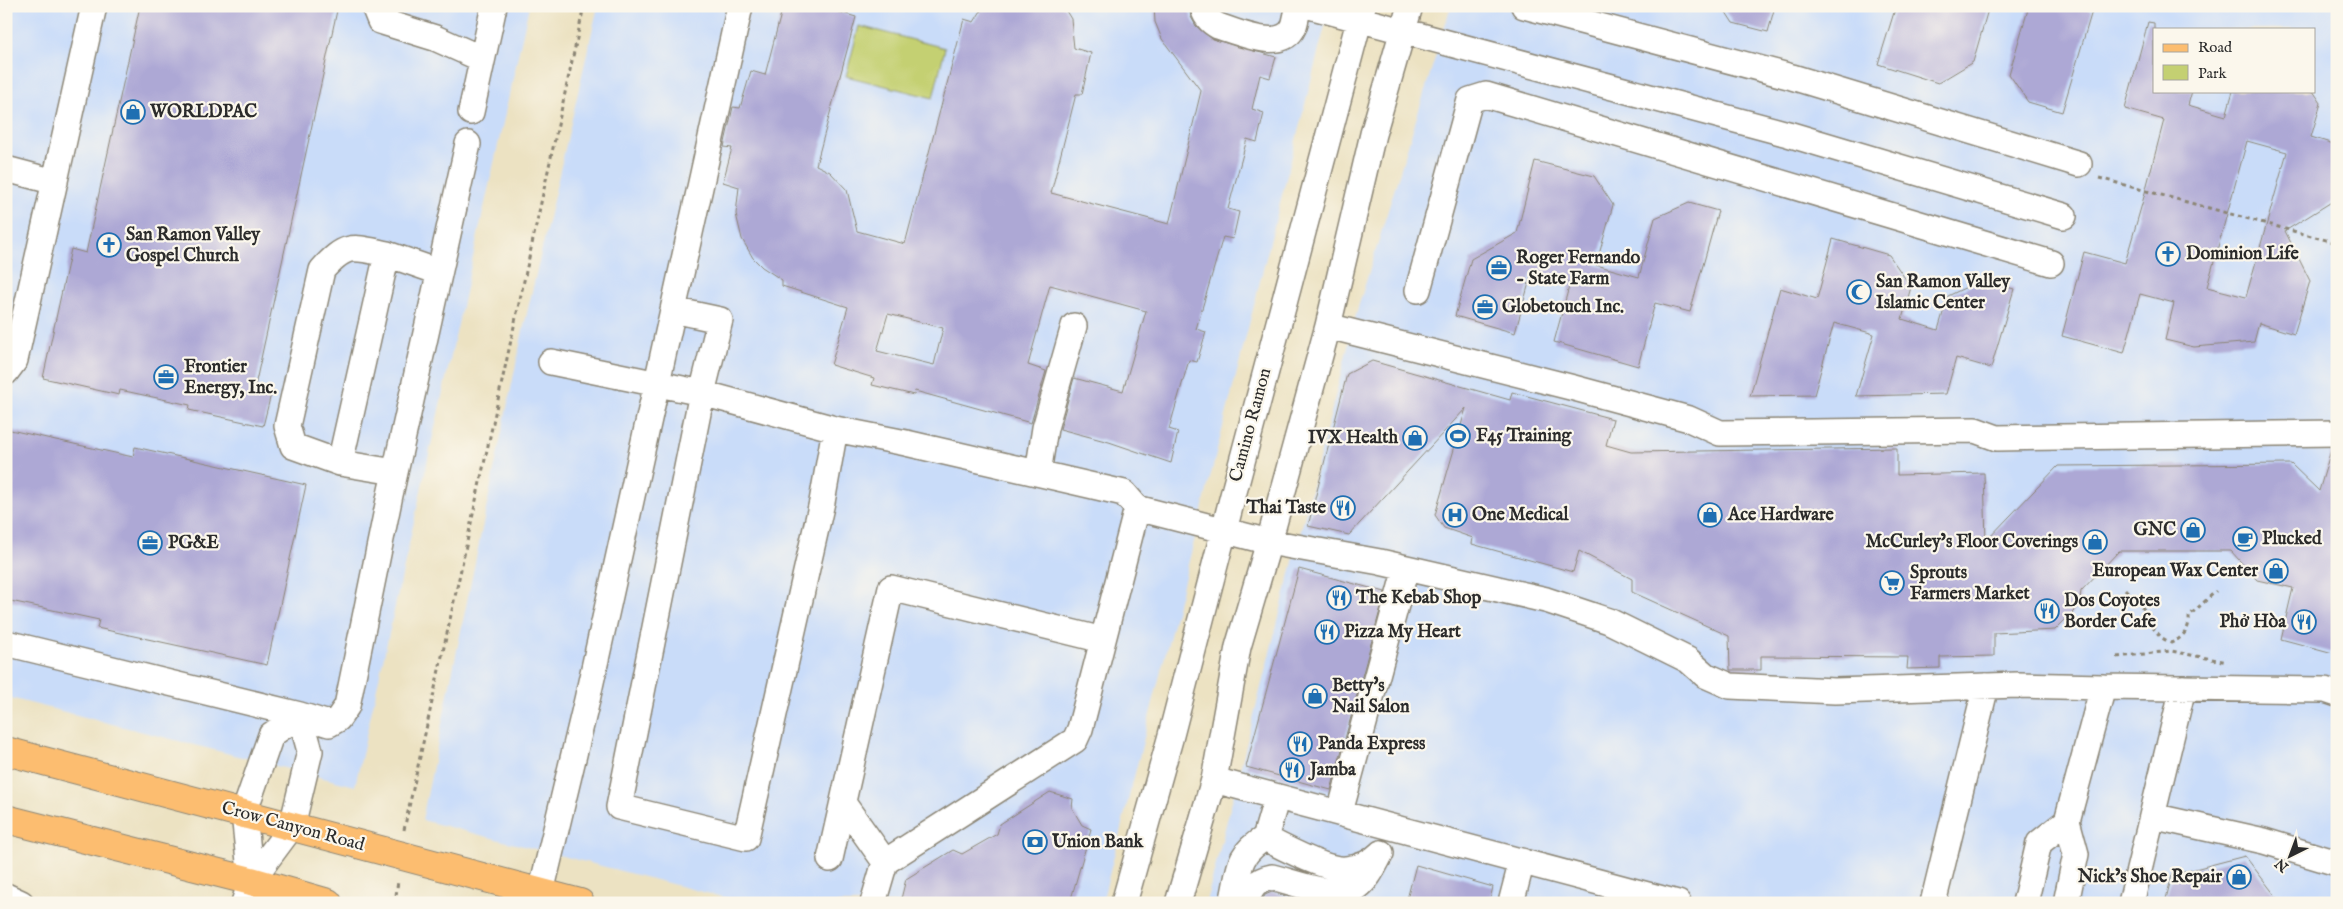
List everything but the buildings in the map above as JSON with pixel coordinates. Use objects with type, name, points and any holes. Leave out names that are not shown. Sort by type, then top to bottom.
[{"type":"main road","name":"Crow Canyon Road","points":[[6,751],[580,903]]},
{"type":"main road","points":[[6,819],[248,892],[328,903]]},
{"type":"street","points":[[6,372],[15,360],[94,6]]},
{"type":"street","points":[[374,6],[380,21],[435,38],[482,59]]},
{"type":"street","points":[[471,112],[494,6]]},
{"type":"street","points":[[541,892],[587,700],[740,6]]},
{"type":"street","points":[[1203,6],[1211,22],[1218,26],[1272,41],[1283,38],[1294,27],[1299,6]]},
{"type":"street","points":[[1309,6],[1362,13],[1403,32],[1788,134],[2064,216]]},
{"type":"street","points":[[1178,903],[1214,780],[1238,647],[1269,542],[1328,326],[1373,134],[1410,6]]},
{"type":"street","points":[[1524,6],[1792,77],[2088,171]]},
{"type":"street","name":"Camino Ramon","points":[[1124,903],[1170,739],[1362,13]]},
{"type":"street","points":[[1418,290],[1470,100],[1486,95],[2050,263]]},
{"type":"street","points":[[6,643],[300,715],[329,724],[338,719],[347,706],[395,472],[468,144]]},
{"type":"street","points":[[6,169],[55,182]]},
{"type":"street","points":[[395,472],[340,463],[293,446],[287,426],[322,270],[337,252],[355,248],[387,254],[439,272]]},
{"type":"street","points":[[340,463],[387,254]]},
{"type":"street","points":[[673,310],[720,320],[702,393],[619,807],[746,838],[822,502],[835,429]]},
{"type":"street","points":[[1038,473],[1045,428],[1074,326]]},
{"type":"street","points":[[1328,326],[1689,419],[1720,433],[1975,430],[1997,438],[2337,433]]},
{"type":"street","points":[[551,362],[702,393],[835,429],[906,443],[1124,493],[1137,508],[1269,542],[1406,568],[1546,600],[1610,621],[1688,660],[1705,675],[1730,686],[1835,691],[1986,686],[2183,688],[2325,690],[2337,694]]},
{"type":"street","points":[[872,903],[885,862],[1075,740],[1080,730],[1137,508]]},
{"type":"street","points":[[1340,812],[1406,568]]},
{"type":"street","points":[[830,859],[890,588],[1103,640]]},
{"type":"street","points":[[1932,903],[1986,686]]},
{"type":"street","points":[[2066,903],[2076,854],[2066,821],[2104,687]]},
{"type":"street","points":[[2130,903],[2183,688]]},
{"type":"street","points":[[248,892],[244,813],[271,735],[300,715]]},
{"type":"street","points":[[248,892],[292,826],[310,751],[300,715]]},
{"type":"street","points":[[1214,780],[1678,903]]},
{"type":"street","points":[[1232,903],[1241,862],[1250,847],[1265,838],[1277,797]]},
{"type":"street","points":[[843,802],[885,862]]},
{"type":"street","points":[[2152,816],[2264,841],[2337,863]]},
{"type":"street","points":[[2025,903],[2039,843],[2066,821]]},
{"type":"street","points":[[1369,903],[1387,825]]},
{"type":"street","points":[[1265,838],[1295,854],[1344,870],[1371,862],[1381,854]]},
{"type":"street","points":[[1246,903],[1253,886],[1262,879],[1272,877],[1338,894],[1350,892],[1368,877],[1381,854]]},
{"type":"street","points":[[1511,903],[1522,861]]},
{"type":"street","points":[[6,896],[21,903]]},
{"type":"path","points":[[395,903],[406,815],[584,6]]},
{"type":"path","points":[[2088,171],[2337,243]]},
{"type":"path","points":[[2125,589],[2153,619],[2154,629],[2162,638],[2171,643],[2179,640],[2190,623],[2189,616],[2216,591]]},
{"type":"path","points":[[2171,643],[2171,651]]},
{"type":"path","points":[[2117,657],[2171,651],[2227,662]]},
{"type":"shaded area","points":[[6,6],[529,6],[355,786],[6,697]]},
{"type":"shaded area","points":[[598,6],[1330,6],[1102,903],[746,903],[422,820],[522,335]]},
{"type":"shaded area","points":[[1451,6],[2337,6],[2337,903],[1206,903],[1357,311]]},
{"type":"green space","points":[[859,26],[945,48],[933,98],[846,76]]},
{"type":"place","name":"WORLDPAC","points":[[133,112]]},
{"type":"place","name":"San Ramon Valley Gospel Church","points":[[109,245]]},
{"type":"place","name":"Dominion Life","points":[[2168,254]]},
{"type":"place","name":"Roger Fernando - State Farm","points":[[1499,268]]},
{"type":"place","name":"San Ramon Valley Islamic Center","points":[[1859,292]]},
{"type":"place","name":"Globetouch Inc.","points":[[1485,307]]},
{"type":"place","name":"Frontier Energy, Inc.","points":[[166,377]]},
{"type":"place","name":"F45 Training","points":[[1458,436]]},
{"type":"place","name":"IVX Health","points":[[1415,438]]},
{"type":"place","name":"Thai Taste","points":[[1343,508]]},
{"type":"place","name":"One Medical","points":[[1455,515]]},
{"type":"place","name":"Ace Hardware","points":[[1710,515]]},
{"type":"place","name":"GNC","points":[[2193,530]]},
{"type":"place","name":"Plucked","points":[[2245,539]]},
{"type":"place","name":"McCurley’s Floor Coverings","points":[[2095,542]]},
{"type":"place","name":"PG&E","points":[[150,543]]},
{"type":"place","name":"European Wax Center","points":[[2276,571]]},
{"type":"place","name":"Sprouts Farmers Market","points":[[1892,583]]},
{"type":"place","name":"The Kebab Shop","points":[[1339,598]]},
{"type":"place","name":"Dos Coyotes Border Cafe","points":[[2047,611]]},
{"type":"place","name":"Phở Hòa","points":[[2304,622]]},
{"type":"place","name":"Pizza My Heart","points":[[1327,632]]},
{"type":"place","name":"Betty's Nail Salon","points":[[1315,696]]},
{"type":"place","name":"Panda Express","points":[[1300,744]]},
{"type":"place","name":"Jamba","points":[[1292,770]]},
{"type":"place","name":"Union Bank","points":[[1035,842]]},
{"type":"place","name":"Nick’s Shoe Repair","points":[[2239,877]]}]
